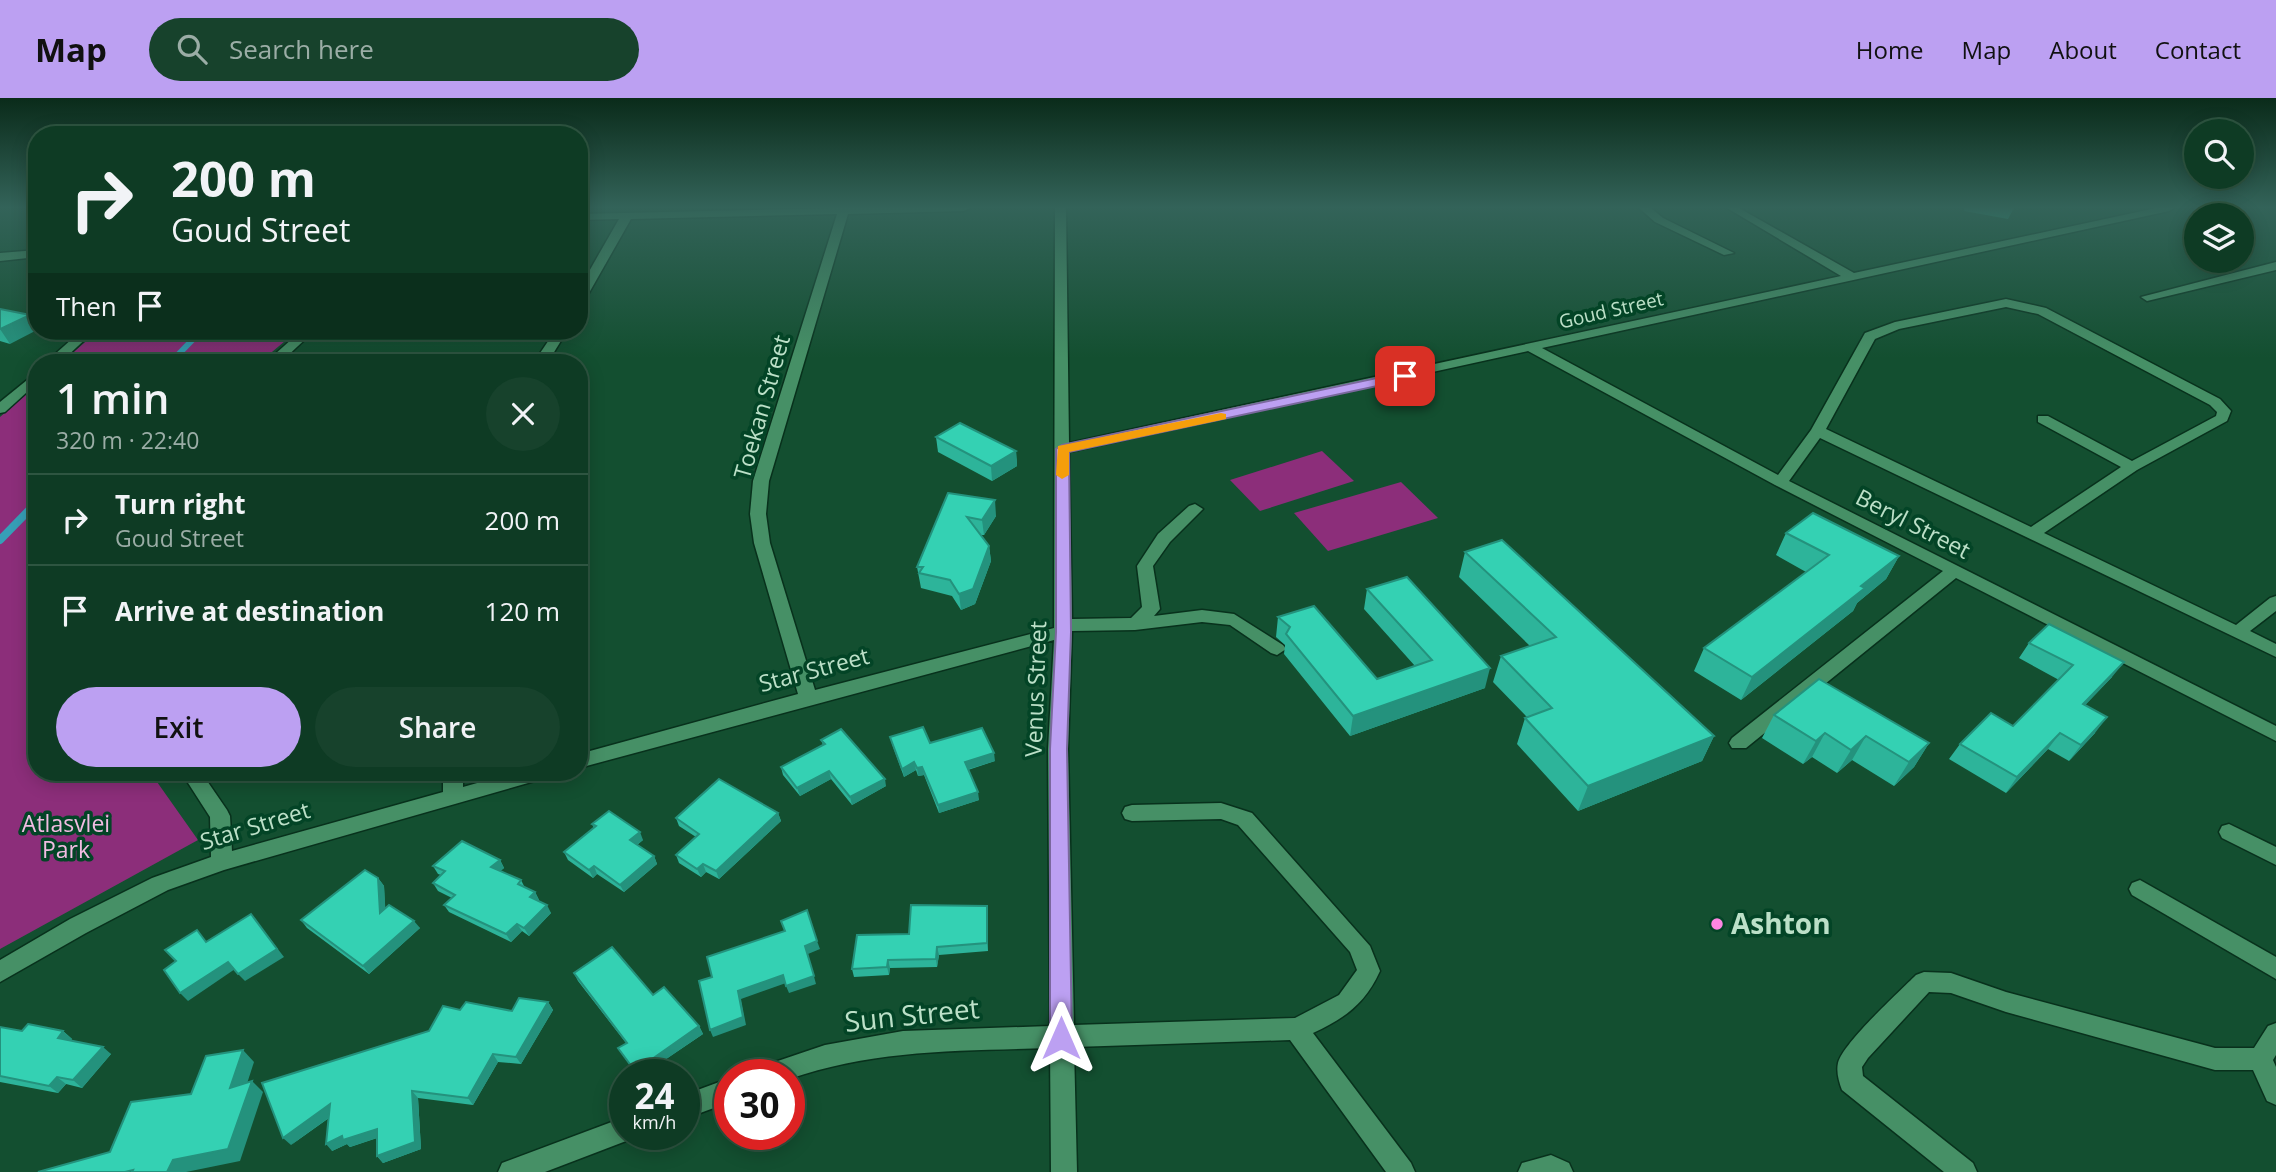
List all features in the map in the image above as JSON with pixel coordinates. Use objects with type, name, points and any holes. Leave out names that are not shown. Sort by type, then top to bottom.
[{"type":"street","points":[[588,284],[603,258]]},
{"type":"street","name":"Toekan Street","points":[[808,698],[762,543],[758,514],[761,481],[829,258]]},
{"type":"street","name":"Venus Street","points":[[1060,258],[1063,629],[1058,749],[1064,1172]]},
{"type":"street","points":[[1820,258],[1850,275]]},
{"type":"street","name":"Goud Street","points":[[1062,449],[1532,348],[1930,258]]},
{"type":"street","points":[[2147,297],[2276,266]]},
{"type":"street","points":[[1780,482],[1818,430],[1870,337],[1895,326],[2006,303],[2042,311],[2215,402],[2224,411],[2222,418],[2132,467],[2034,533]]},
{"type":"street","points":[[62,354],[78,340]]},
{"type":"street","points":[[282,354],[298,340]]},
{"type":"street","name":"Beryl Street","points":[[1532,348],[1572,372],[1780,482],[2276,734]]},
{"type":"street","points":[[0,409],[28,384]]},
{"type":"street","points":[[2043,419],[2132,467]]},
{"type":"street","points":[[1818,430],[2276,651]]},
{"type":"street","points":[[1135,624],[1151,609],[1145,566],[1164,538],[1195,509]]},
{"type":"street","points":[[1739,743],[1954,571]]},
{"type":"street","points":[[2237,633],[2276,602]]},
{"type":"street","name":"Star Street","points":[[588,759],[1063,629],[1202,616],[1234,620],[1277,649]]},
{"type":"street","points":[[197,781],[220,816],[222,862]]},
{"type":"street","points":[[453,781],[453,796]]},
{"type":"street","name":"Star Street","points":[[0,972],[160,884],[222,862],[508,781]]},
{"type":"street","points":[[1132,813],[1221,811],[1245,819],[1359,946],[1368,971],[1358,992],[1345,1006],[1296,1029],[1402,1172]]},
{"type":"street","points":[[2230,832],[2276,857]]},
{"type":"street","points":[[2140,889],[2276,969]]},
{"type":"street","points":[[1964,1172],[1851,1082],[1850,1064],[1860,1050],[1924,982],[1951,983],[2006,1002],[2215,1059],[2260,1059]]},
{"type":"street","name":"Sun Street","points":[[805,1063],[825,1056],[903,1042],[1296,1029]]},
{"type":"street","points":[[2260,1059],[2276,1034]]},
{"type":"street","points":[[2260,1059],[2276,1093]]},
{"type":"street","points":[[511,1172],[609,1135]]},
{"type":"street","points":[[1531,1172],[1551,1168],[1560,1172]]},
{"type":"green space","points":[[88,340],[286,340],[270,354],[71,354]]},
{"type":"green space","name":"Atlasvlei Park","points":[[28,393],[28,781],[156,781],[198,840],[0,949],[0,417]]},
{"type":"green space","points":[[1322,451],[1354,481],[1260,511],[1230,480]]},
{"type":"green space","points":[[1401,482],[1438,518],[1328,551],[1294,513]]},
{"type":"building","points":[[0,309],[28,315],[28,316],[0,329]]},
{"type":"building","points":[[960,423],[1016,451],[991,466],[936,437]]},
{"type":"building","points":[[948,493],[995,500],[982,520],[967,517],[989,546],[973,589],[959,594],[950,580],[919,573],[923,567],[917,567]]},
{"type":"building","points":[[1813,513],[1899,556],[1861,586],[1865,588],[1752,677],[1704,648],[1829,555],[1786,533]]},
{"type":"building","points":[[1502,540],[1714,736],[1588,786],[1525,718],[1552,708],[1501,656],[1556,637],[1465,552]]},
{"type":"building","points":[[1407,577],[1490,668],[1353,716],[1286,634],[1290,627],[1278,617],[1314,606],[1377,679],[1432,660],[1367,589]]},
{"type":"building","points":[[2049,624],[2124,662],[2083,704],[2107,717],[2081,745],[2060,733],[2017,777],[1960,744],[1991,713],[2013,726],[2073,665],[2029,643]]},
{"type":"building","points":[[1819,679],[1929,743],[1909,762],[1866,736],[1851,750],[1825,733],[1816,741],[1774,715]]},
{"type":"building","points":[[923,727],[930,743],[982,728],[994,753],[965,762],[978,792],[938,805],[922,767],[917,768],[914,762],[902,769],[890,737]]},
{"type":"building","points":[[841,729],[885,779],[850,797],[829,771],[797,788],[781,767],[825,744],[821,740]]},
{"type":"building","points":[[719,779],[778,813],[716,871],[703,864],[697,869],[676,855],[699,834],[676,818]]},
{"type":"building","points":[[609,811],[640,832],[630,840],[654,856],[620,885],[594,866],[589,870],[564,852],[596,826],[592,824]]},
{"type":"building","points":[[462,841],[500,860],[491,867],[521,880],[518,884],[535,892],[530,897],[547,905],[524,928],[517,924],[506,934],[444,905],[455,895],[433,883],[445,871],[433,866]]},
{"type":"building","points":[[365,870],[378,878],[380,913],[389,905],[414,921],[363,966],[301,920]]},
{"type":"building","points":[[911,905],[987,906],[987,943],[937,947],[936,959],[888,960],[887,967],[852,969],[857,935],[909,934]]},
{"type":"building","points":[[807,910],[817,941],[805,946],[814,976],[786,986],[783,975],[738,991],[743,1017],[710,1030],[699,981],[712,977],[707,957],[785,931],[781,921]]},
{"type":"building","points":[[251,914],[277,949],[238,974],[228,962],[180,993],[164,970],[176,961],[165,950],[197,930],[206,942]]},
{"type":"building","points":[[612,947],[653,995],[664,987],[699,1026],[652,1059],[626,1059],[618,1048],[627,1043],[574,973]]},
{"type":"building","points":[[519,998],[548,1002],[516,1057],[493,1054],[468,1098],[412,1091],[415,1142],[377,1156],[377,1129],[343,1140],[342,1136],[326,1144],[330,1104],[283,1138],[262,1083],[429,1031],[443,1006],[460,1010],[466,1002],[512,1011]]},
{"type":"building","points":[[28,1024],[63,1031],[58,1038],[103,1047],[73,1080],[57,1077],[49,1086],[0,1076],[0,1027],[22,1031]]},
{"type":"building","points":[[243,1050],[230,1088],[252,1081],[228,1149],[173,1160],[167,1172],[38,1172],[110,1152],[131,1102],[191,1094],[206,1056]]},
{"type":"waterway","points":[[179,354],[192,340]]},
{"type":"waterway","points":[[0,540],[28,511]]},
{"type":"slow traffic","points":[[1062,475],[1062,449],[1221,417]]},
{"type":"place","name":"Ashton","points":[[1717,924]]},
{"type":"route","points":[[1061,1038],[1058,749],[1063,632],[1062,449],[1115,440],[1405,376]]}]
